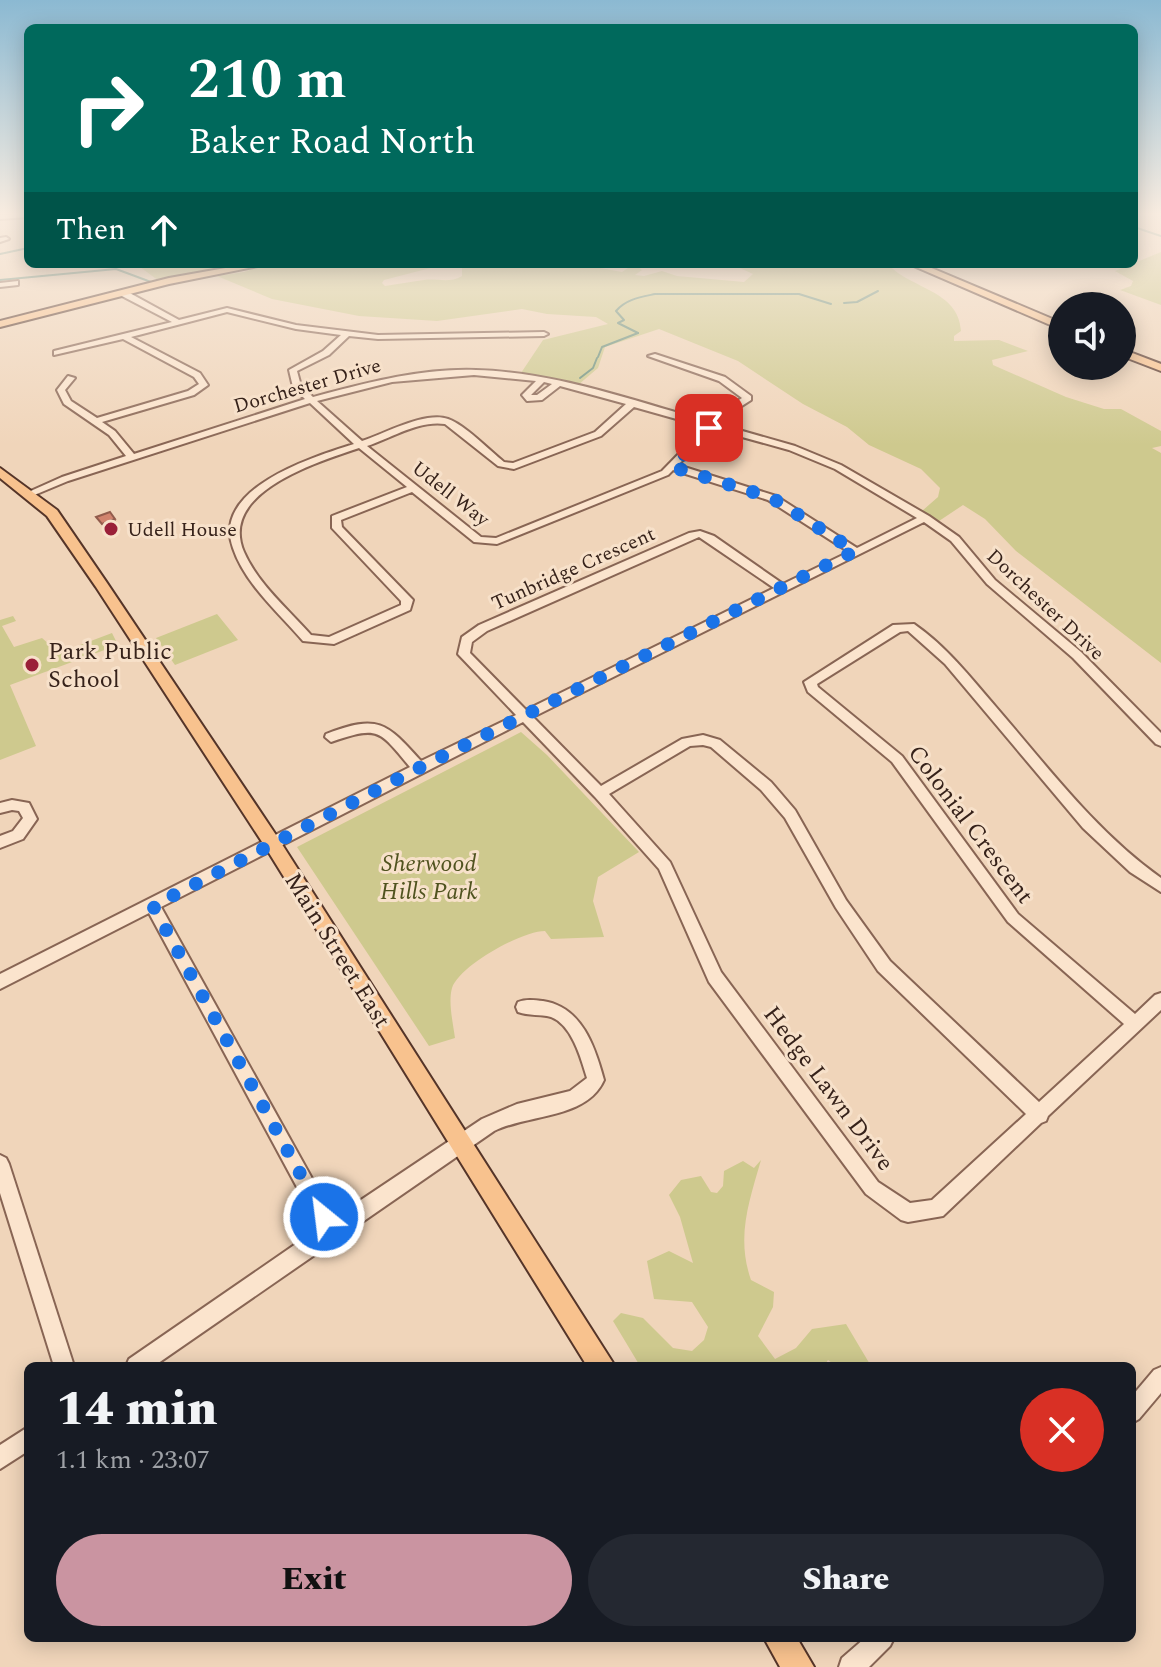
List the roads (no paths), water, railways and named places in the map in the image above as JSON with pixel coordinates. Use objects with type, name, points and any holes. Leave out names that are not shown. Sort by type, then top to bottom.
[{"type":"main road","points":[[0,324],[135,290]]},
{"type":"main road","points":[[975,290],[1048,321]]},
{"type":"main road","points":[[1136,358],[1161,368]]},
{"type":"main road","name":"Main Street East","points":[[0,472],[52,513],[272,843],[599,1362]]},
{"type":"main road","points":[[782,1642],[798,1667]]},
{"type":"street","points":[[123,293],[178,322]]},
{"type":"street","points":[[57,353],[227,310],[287,325],[399,338],[544,334]]},
{"type":"street","name":"Udell Way","points":[[347,333],[326,353],[293,370],[297,387],[361,445],[485,543],[578,509],[673,467],[726,411],[748,398],[722,379],[652,356]]},
{"type":"street","points":[[97,421],[191,393],[204,385],[197,375],[124,336]]},
{"type":"street","name":"Dorchester Drive","points":[[29,494],[132,457],[367,384],[439,373],[495,373],[542,379],[820,458],[925,518],[955,539],[991,582],[1077,655],[1161,741]]},
{"type":"street","points":[[71,378],[61,390],[67,402],[112,433],[132,457]]},
{"type":"street","points":[[542,379],[526,395],[527,398],[539,398],[559,383]]},
{"type":"street","points":[[413,488],[342,514],[335,523],[407,600],[406,607],[330,641],[307,638],[240,556],[235,524],[244,505],[274,479],[302,465],[430,421],[444,421],[501,464],[518,466],[598,434],[632,404]]},
{"type":"street","points":[[673,467],[772,498],[855,551]]},
{"type":"street","points":[[0,982],[419,768],[925,518]]},
{"type":"street","name":"Tunbridge Crescent","points":[[524,716],[464,654],[466,640],[483,628],[700,534],[781,588]]},
{"type":"street","name":"Colonial Crescent","points":[[1134,1023],[1013,918],[897,759],[812,689],[810,682],[897,628],[910,627],[924,635],[1113,851],[1161,886]]},
{"type":"street","name":"Hedge Lawn Drive","points":[[524,716],[600,793],[665,866],[715,977],[872,1188],[908,1213],[936,1209],[1161,1000]]},
{"type":"street","points":[[331,737],[351,728],[376,726],[389,733],[419,768]]},
{"type":"street","points":[[600,793],[687,742],[703,740],[715,743],[766,786],[790,814],[841,904],[884,966],[1040,1115]]},
{"type":"street","points":[[0,808],[12,805],[24,807],[30,819],[18,835],[0,842]]},
{"type":"street","points":[[153,906],[331,1231]]},
{"type":"street","points":[[142,1362],[503,1116],[576,1100],[588,1092],[596,1080],[593,1066],[569,1018],[557,1011],[524,1007]]},
{"type":"street","points":[[0,1164],[63,1362]]},
{"type":"street","points":[[1136,1407],[1161,1377]]},
{"type":"street","points":[[0,1458],[24,1441]]},
{"type":"street","points":[[851,1667],[878,1642]]},
{"type":"waterway","points":[[844,303],[857,302],[878,291]]},
{"type":"waterway","points":[[598,357],[602,347],[638,333],[618,323],[624,320],[616,311],[629,301],[655,294],[799,294],[831,304]]},
{"type":"waterway","points":[[580,378],[593,368],[597,358]]},
{"type":"place","name":"Udell House","points":[[111,529]]},
{"type":"place","name":"Park Public School","points":[[32,665]]},
{"type":"park label","name":"Sherwood Hills Park","points":[[429,877]]}]
